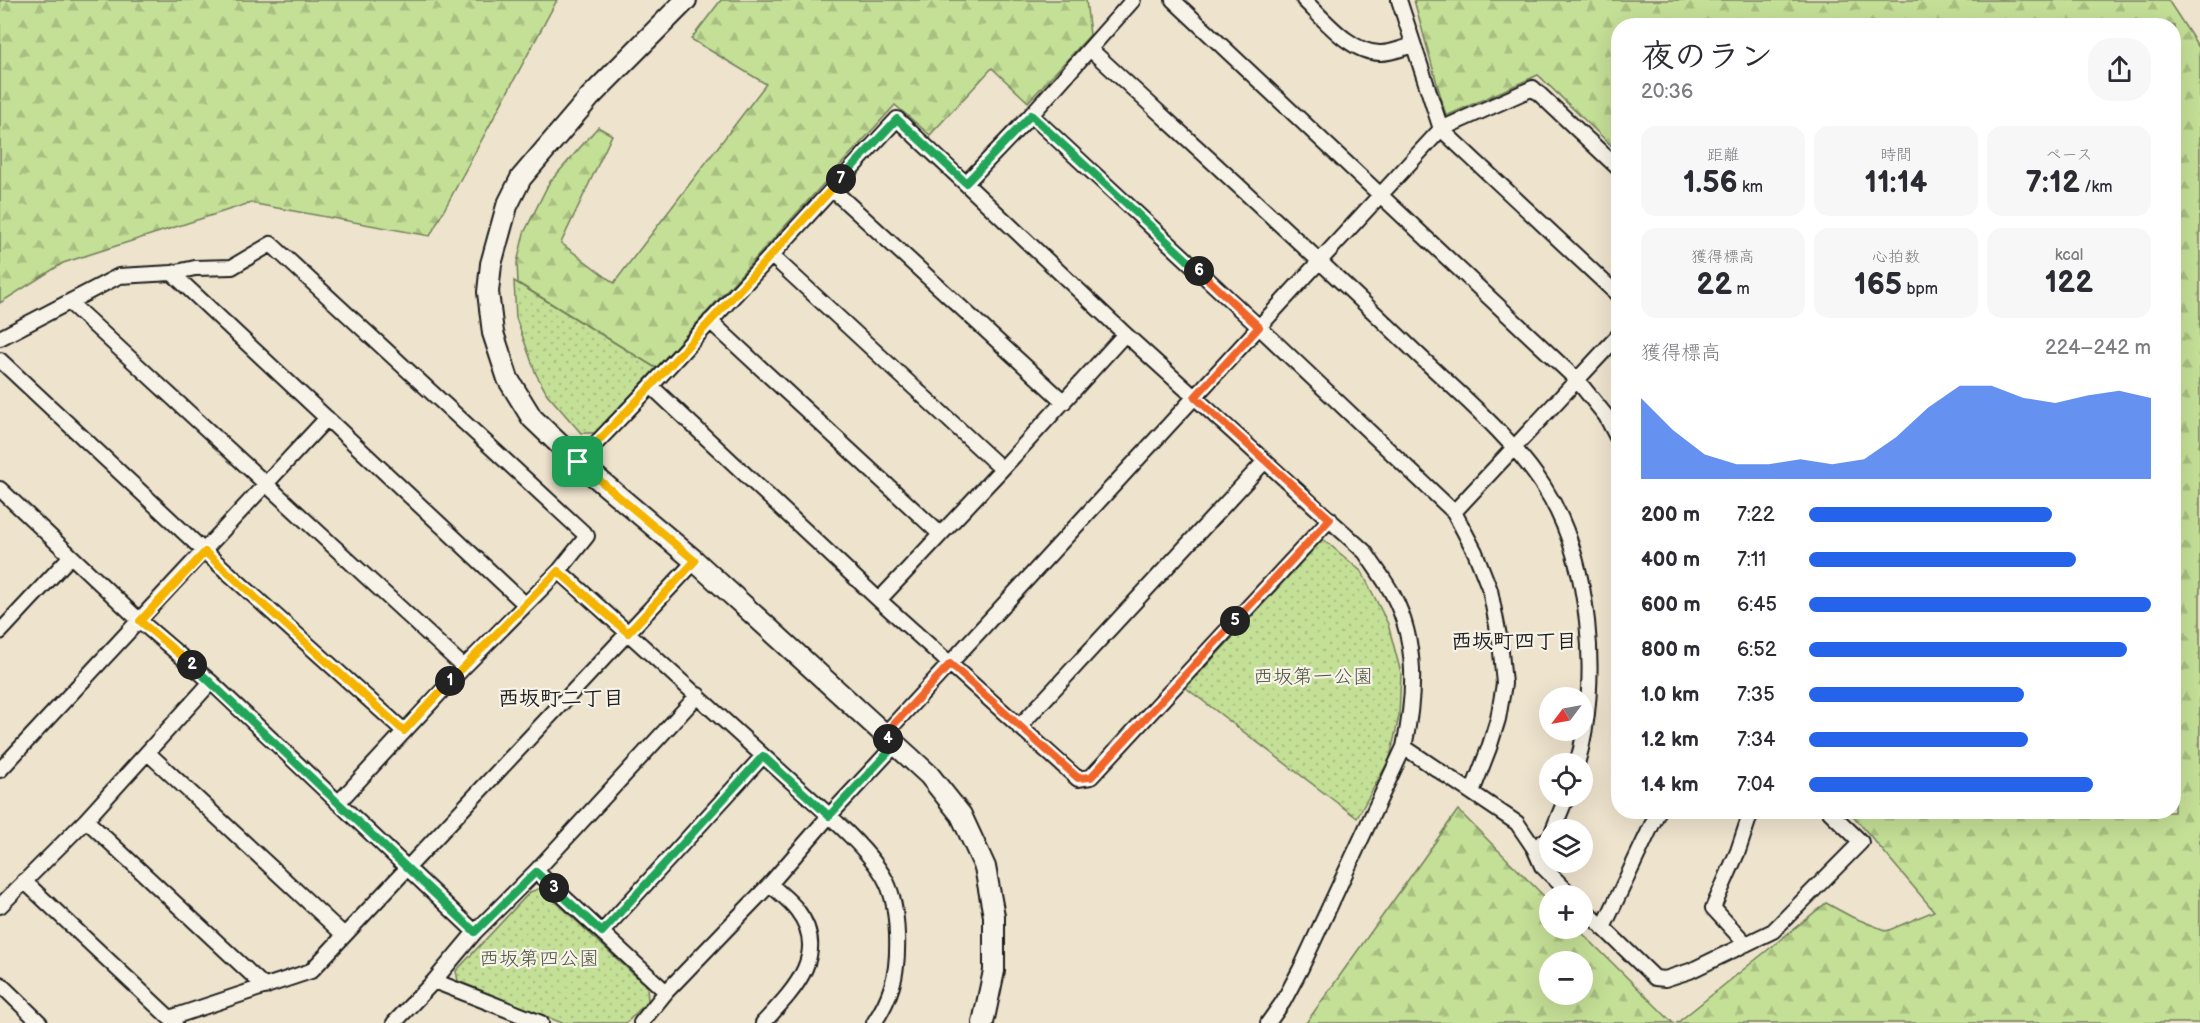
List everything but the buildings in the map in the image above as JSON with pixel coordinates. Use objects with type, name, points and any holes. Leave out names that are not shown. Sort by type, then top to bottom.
[{"type":"street","points":[[686,0],[590,97],[521,178],[507,206],[491,264],[488,292],[493,333],[508,379],[532,418],[578,462],[695,561],[929,775],[961,815],[985,867],[994,916],[994,971],[983,1023]]},
{"type":"street","points":[[966,183],[1031,115],[1133,0]]},
{"type":"street","points":[[1173,0],[1577,380],[1611,426]]},
{"type":"street","points":[[1304,0],[1353,46],[1368,52],[1382,53],[1413,45]]},
{"type":"street","points":[[1399,0],[1441,129],[1611,289]]},
{"type":"street","points":[[1089,49],[1320,261],[1515,447],[1544,487],[1560,519],[1577,564],[1591,654],[1588,704],[1580,753]]},
{"type":"street","points":[[640,1023],[666,992],[770,884],[829,816],[950,664],[1441,129],[1533,88],[1611,161]]},
{"type":"street","points":[[1031,115],[1454,512],[1475,552],[1490,590],[1500,641],[1503,684],[1498,719],[1472,792]]},
{"type":"street","points":[[578,462],[897,119],[1125,334],[1365,552],[1393,595],[1408,633],[1413,671],[1412,713],[1404,747],[1301,968],[1283,1002],[1268,1023]]},
{"type":"street","points":[[832,189],[1064,402]]},
{"type":"street","points":[[0,339],[119,276],[172,273],[195,268],[232,267],[271,244],[587,536],[558,571],[464,666],[338,802]]},
{"type":"street","points":[[771,255],[1002,469]]},
{"type":"street","points":[[172,273],[525,604]]},
{"type":"street","points":[[69,302],[464,666]]},
{"type":"street","points":[[710,321],[940,534]]},
{"type":"street","points":[[879,600],[1125,334]]},
{"type":"street","points":[[1454,512],[1611,344]]},
{"type":"street","points":[[0,360],[205,552],[404,731]]},
{"type":"street","points":[[651,386],[879,600],[1078,778],[1091,777],[1330,519]]},
{"type":"street","points":[[0,770],[205,552],[327,418]]},
{"type":"street","points":[[1019,727],[1265,461]]},
{"type":"street","points":[[0,489],[70,557],[211,682],[475,932]]},
{"type":"street","points":[[3,624],[70,557]]},
{"type":"street","points":[[24,881],[172,1021],[311,970],[695,561]]},
{"type":"street","points":[[558,571],[698,695],[867,854],[887,883],[897,916],[893,984],[884,1008],[874,1023]]},
{"type":"street","points":[[0,906],[86,820],[211,682]]},
{"type":"street","points":[[394,1023],[434,981],[475,932],[536,872],[698,695]]},
{"type":"street","points":[[1404,747],[1516,823],[1534,848],[1542,866],[1561,885]]},
{"type":"street","points":[[148,753],[344,935]]},
{"type":"street","points":[[602,932],[763,756]]},
{"type":"street","points":[[1604,928],[1655,819]]},
{"type":"street","points":[[1746,944],[1713,908],[1738,851],[1749,819]]},
{"type":"street","points":[[1593,917],[1655,978],[1665,979],[1690,971],[1773,931],[1861,842],[1837,819]]},
{"type":"street","points":[[86,820],[265,987]]},
{"type":"street","points":[[1534,848],[1539,845]]},
{"type":"street","points":[[536,872],[666,992]]},
{"type":"street","points":[[770,884],[798,910],[809,939],[810,952],[802,978],[770,1021]]},
{"type":"street","points":[[434,981],[541,1023]]},
{"type":"street","points":[[0,984],[40,1023]]},
{"type":"green space","points":[[0,0],[557,0],[430,236],[250,203],[63,263],[0,303]]},
{"type":"green space","points":[[721,0],[1086,0],[1090,35],[1028,102],[992,68],[930,135],[895,105],[656,368],[518,283],[517,263],[524,233],[549,183],[598,127],[612,135],[561,243],[614,283],[766,84],[691,39]]},
{"type":"green space","points":[[1414,0],[2168,0],[2180,18],[1611,18],[1611,145],[1538,75],[1446,116]]},
{"type":"green space","points":[[2181,20],[2200,49],[2200,1023],[1677,1023],[1826,903],[1852,917],[1887,931],[1934,911],[1856,819],[2181,819]]},
{"type":"green space","points":[[514,281],[656,368],[595,433],[581,433],[547,394],[536,374],[516,318]]},
{"type":"green space","name":"西坂第一公園","points":[[1323,539],[1362,572],[1388,624],[1401,673],[1399,716],[1390,758],[1357,818],[1186,688]]},
{"type":"green space","points":[[1458,810],[1539,891],[1539,939],[1588,939],[1673,1023],[1306,1023]]},
{"type":"green space","name":"西坂第四公園","points":[[541,888],[647,987],[648,1001],[626,1023],[562,1023],[458,981],[456,971],[530,892]]},
{"type":"district","name":"西坂町四丁目","points":[[1514,641]]},
{"type":"district","name":"西坂町二丁目","points":[[561,698]]},
{"type":"route","points":[[1031,115],[1259,327],[1195,397],[1330,519],[1091,777],[1078,778],[950,664],[884,735],[895,745],[829,816],[763,756],[602,932],[536,872],[475,932],[211,682],[140,621],[205,552],[404,731],[464,666],[558,571],[628,633],[695,561],[578,462],[897,119],[966,183],[1031,115]]}]
